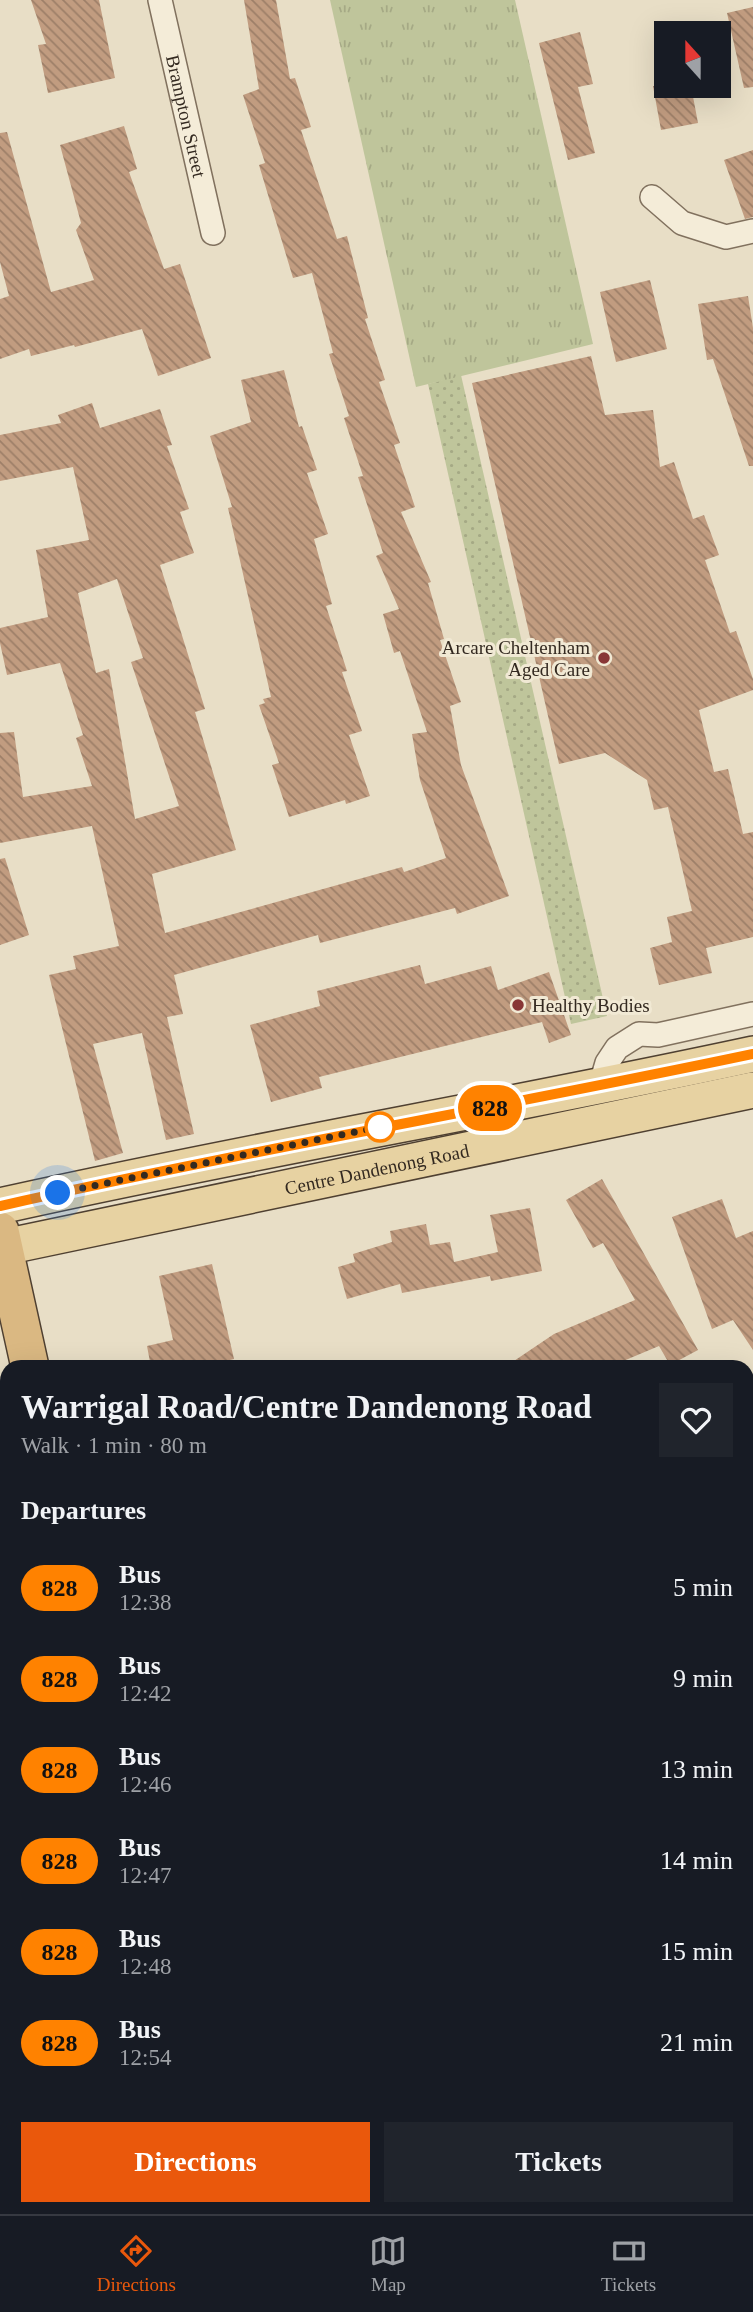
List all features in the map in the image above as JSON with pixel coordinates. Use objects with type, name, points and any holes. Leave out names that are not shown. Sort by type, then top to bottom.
[{"type":"highway","points":[[1,1242],[28,1360]]},
{"type":"main road","name":"Centre Dandenong Road","points":[[0,1206],[245,1153],[600,1087],[753,1054]]},
{"type":"main road","name":"Centre Dandenong Road","points":[[1,1242],[753,1090]]},
{"type":"street","name":"Brampton Street","points":[[160,0],[213,233]]},
{"type":"street","points":[[652,197],[682,223],[726,237],[753,231]]},
{"type":"street","points":[[600,1087],[607,1063],[617,1048],[639,1034],[658,1035],[753,1014]]},
{"type":"green space","points":[[330,0],[515,0],[593,344],[416,387]]},
{"type":"green space","points":[[461,375],[607,1016],[571,1024],[428,384]]},
{"type":"building","points":[[31,0],[99,0],[115,78],[48,93],[38,45],[46,44]]},
{"type":"building","points":[[244,0],[276,0],[290,79],[295,78],[311,127],[301,130],[337,239],[347,236],[368,318],[365,319],[385,380],[379,382],[400,443],[394,445],[415,507],[401,512],[431,582],[428,583],[444,639],[440,640],[461,702],[450,706],[461,765],[509,896],[457,914],[455,908],[320,943],[318,935],[174,975],[183,1014],[167,1017],[194,1134],[166,1140],[142,1033],[93,1044],[123,1153],[95,1161],[49,975],[76,969],[73,956],[119,946],[92,826],[0,843],[0,733],[14,732],[23,797],[92,786],[76,738],[83,735],[60,663],[7,675],[0,643],[0,628],[48,617],[36,550],[89,540],[73,467],[0,481],[0,435],[61,423],[58,415],[92,403],[100,428],[160,409],[172,445],[167,446],[189,509],[180,512],[194,553],[160,565],[205,709],[195,712],[236,850],[152,874],[165,933],[402,867],[404,872],[446,858],[420,780],[412,734],[427,732],[400,651],[394,653],[383,614],[399,609],[376,556],[383,553],[358,477],[363,476],[344,418],[349,416],[329,354],[333,353],[312,273],[293,278],[259,165],[265,163],[243,95],[259,89]],"holes":[[[117,579],[143,658],[131,662],[179,806],[135,819],[109,669],[96,673],[78,593]]]},
{"type":"building","points":[[753,7],[753,87],[744,88],[732,35],[732,21],[729,21],[727,13]]},
{"type":"building","points":[[580,32],[593,84],[578,87],[595,153],[568,160],[539,43]]},
{"type":"building","points":[[655,98],[693,98],[698,123],[661,130]]},
{"type":"building","points":[[124,126],[137,169],[129,172],[164,269],[180,264],[211,358],[158,376],[142,329],[31,356],[29,349],[0,359],[0,299],[9,296],[0,262],[0,133],[7,132],[51,292],[94,280],[76,230],[81,223],[60,145]]},
{"type":"building","points":[[753,150],[753,217],[745,219],[724,160]]},
{"type":"building","points":[[650,280],[667,349],[616,362],[600,292]]},
{"type":"building","points":[[748,296],[753,328],[753,466],[749,466],[713,359],[707,360],[698,304]]},
{"type":"building","name":"Arcare Cheltenham Aged Care","points":[[591,356],[605,415],[653,410],[660,467],[674,462],[693,519],[704,515],[719,555],[705,560],[730,633],[736,631],[753,679],[753,690],[699,710],[714,772],[728,769],[743,834],[753,832],[753,937],[706,948],[712,973],[659,985],[650,948],[672,942],[667,917],[692,911],[668,807],[654,810],[647,780],[605,753],[559,764],[472,383]]},
{"type":"building","points":[[284,370],[299,427],[302,426],[317,470],[307,473],[328,534],[314,539],[332,604],[326,606],[347,671],[342,672],[362,731],[349,735],[370,796],[346,804],[345,800],[289,817],[272,765],[279,763],[259,705],[265,703],[263,699],[271,697],[228,508],[232,507],[210,436],[251,422],[241,380]]},
{"type":"building","points":[[5,858],[29,935],[0,945],[0,859]]},
{"type":"building","points":[[420,965],[425,984],[491,966],[498,990],[549,972],[571,1035],[549,1043],[542,1022],[319,1077],[322,1088],[271,1102],[250,1025],[320,1006],[317,991]]},
{"type":"building","points":[[602,1179],[698,1350],[679,1360],[667,1360],[659,1346],[626,1360],[515,1360],[554,1334],[635,1300],[603,1243],[593,1248],[566,1200]]},
{"type":"building","points":[[722,1199],[736,1238],[753,1231],[753,1350],[733,1320],[712,1329],[672,1217]]},
{"type":"building","points":[[530,1208],[542,1271],[491,1281],[490,1276],[402,1293],[400,1284],[347,1299],[338,1267],[355,1262],[353,1254],[392,1242],[390,1231],[426,1224],[430,1245],[450,1242],[454,1262],[498,1252],[490,1215]]},
{"type":"building","points":[[212,1264],[234,1359],[150,1360],[147,1346],[173,1340],[159,1276]]},
{"type":"bus line","name":"828","points":[[0,1206],[245,1153],[600,1087],[753,1054]]},
{"type":"place","name":"Arcare Cheltenham Aged Care","points":[[604,658]]},
{"type":"place","name":"Healthy Bodies","points":[[518,1005]]},
{"type":"route","points":[[58,1193],[380,1127]]}]
